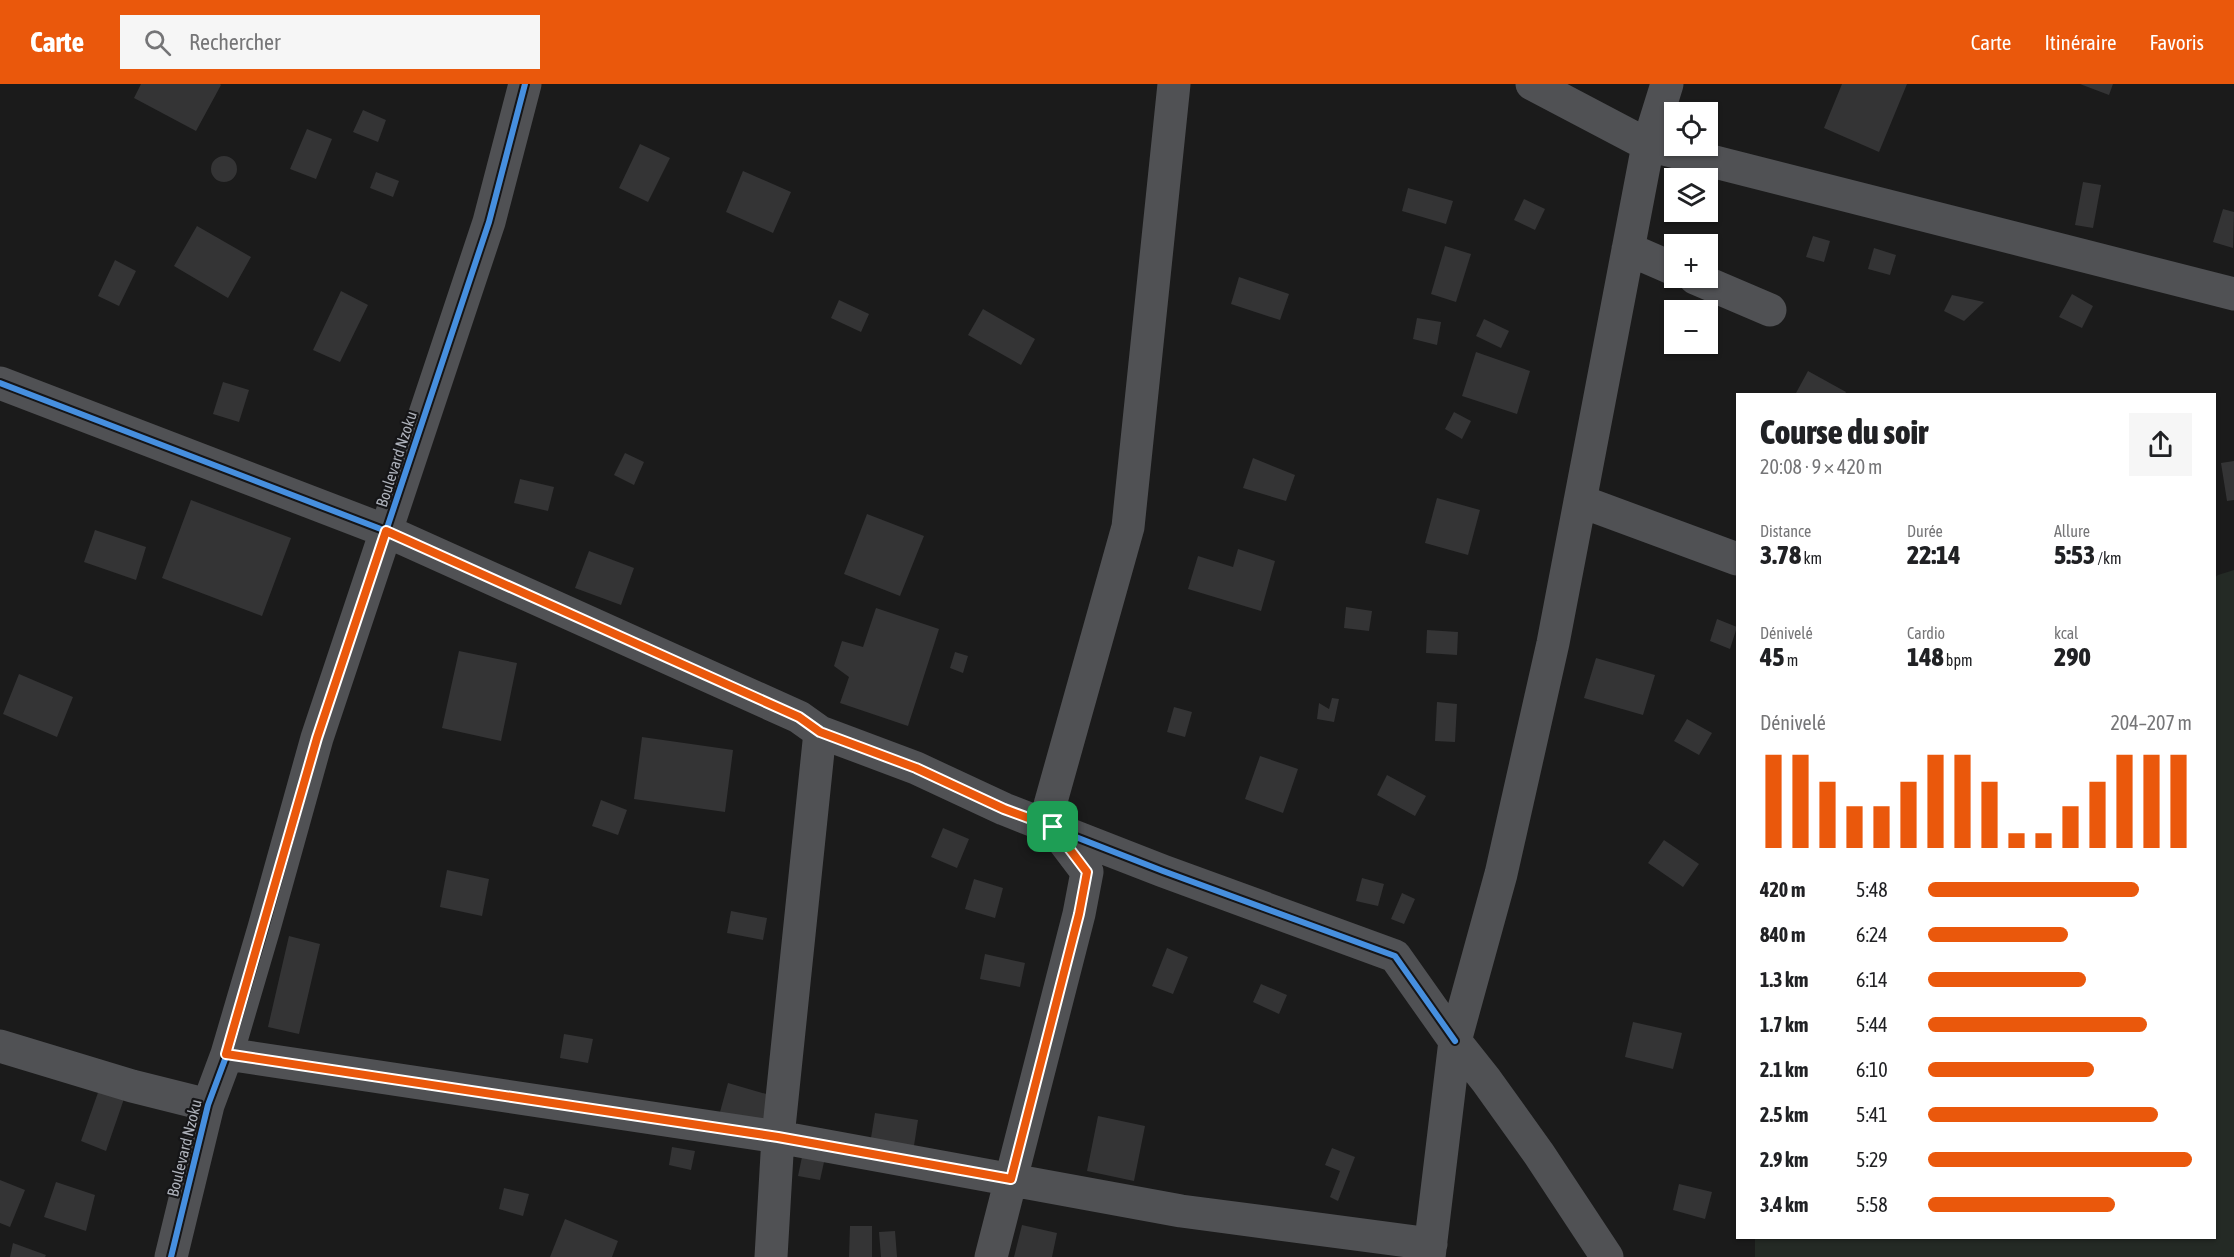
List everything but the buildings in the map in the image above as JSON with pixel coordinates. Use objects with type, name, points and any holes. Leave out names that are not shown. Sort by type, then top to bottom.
[{"type":"street","name":"Boulevard Nzoku","points":[[171,1257],[208,1105],[226,1054],[317,738],[489,222],[525,84]]},
{"type":"street","points":[[991,1257],[1079,914],[1087,872],[1053,827],[1050,805],[1128,527],[1174,84]]},
{"type":"street","points":[[1532,84],[1648,145],[2234,294]]},
{"type":"street","points":[[226,1054],[778,1137],[1181,1211],[1430,1251],[1455,1041],[1504,862],[1553,643],[1648,145],[1667,84]]},
{"type":"street","points":[[1628,249],[1664,265]]},
{"type":"street","points":[[1718,288],[1770,310]]},
{"type":"street","points":[[0,383],[386,531],[799,717],[820,732],[916,768],[1004,809],[1163,871],[1395,956],[1539,1154],[1607,1257]]},
{"type":"street","points":[[1580,501],[1736,559]]},
{"type":"street","points":[[771,1257],[778,1137],[820,732]]},
{"type":"street","points":[[0,1046],[132,1086],[208,1105]]},
{"type":"shaded area","points":[[2234,570],[2234,1257],[1755,1257],[1755,1239],[2216,1239],[2216,576]]},
{"type":"cycle path","points":[[171,1257],[208,1105],[227,1054],[317,738],[489,222],[525,84]]},
{"type":"cycle path","points":[[0,383],[386,531],[799,717],[820,732],[916,768],[1004,809],[1163,871],[1395,956],[1455,1041]]},
{"type":"route","points":[[386,531],[799,717],[820,732],[916,768],[1004,809],[1053,827],[1087,872],[1079,914],[1011,1179],[778,1137],[226,1054],[317,738],[386,531]]}]
